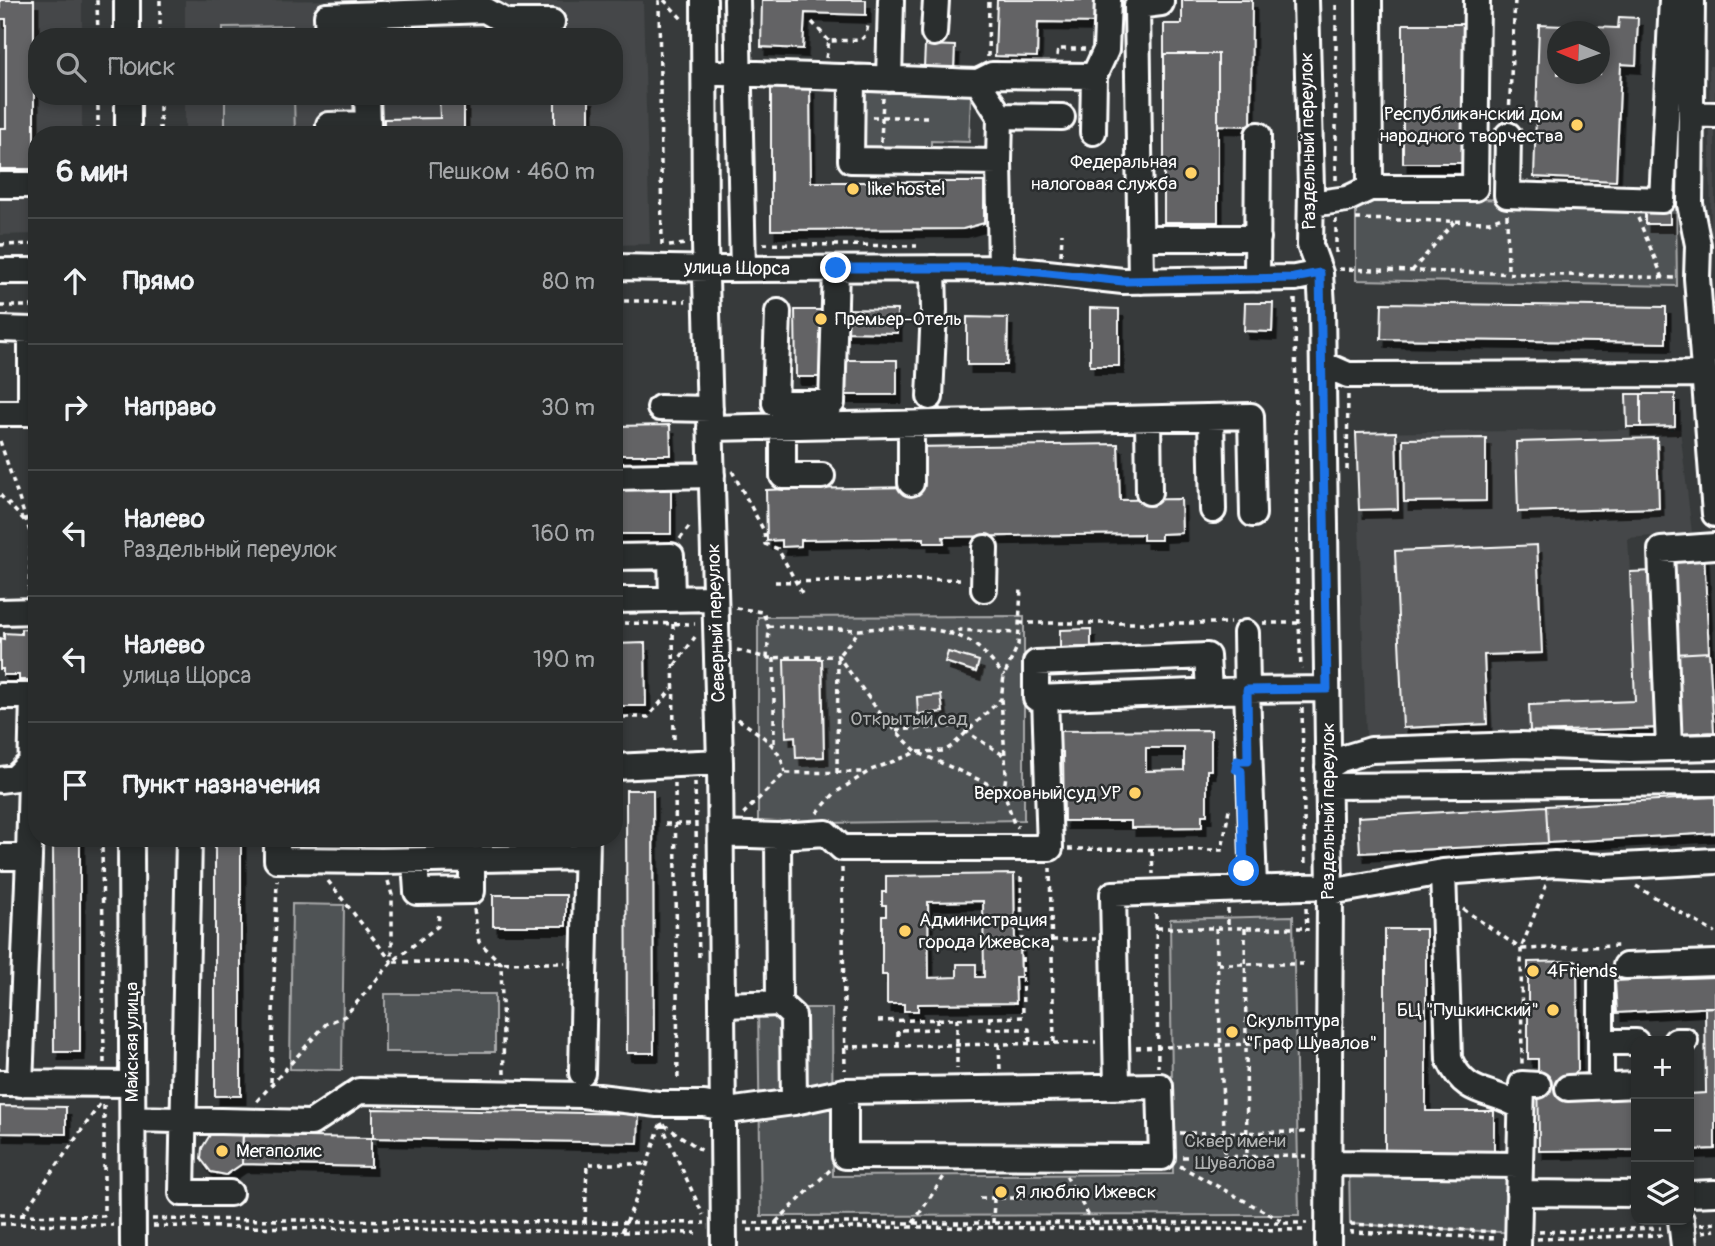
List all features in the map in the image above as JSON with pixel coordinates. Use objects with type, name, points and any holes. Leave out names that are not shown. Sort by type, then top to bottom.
[{"type":"street","points":[[127,0],[127,28]]},
{"type":"street","name":"Северный переулок","points":[[704,0],[710,418],[719,468],[724,603],[720,762],[729,828],[723,1005],[724,1246]]},
{"type":"street","points":[[737,0],[743,269]]},
{"type":"street","points":[[886,86],[891,0]]},
{"type":"street","points":[[934,33],[936,0]]},
{"type":"street","points":[[1093,132],[1094,76],[1106,50],[1108,0]]},
{"type":"street","points":[[1141,281],[1137,6],[1161,3],[1161,0]]},
{"type":"street","name":"Раздельный переулок","points":[[1306,0],[1310,245],[1320,273],[1323,364],[1330,889],[1318,1239]]},
{"type":"street","points":[[1369,0],[1370,188]]},
{"type":"street","points":[[1311,204],[1347,199],[1370,188],[1475,188],[1476,0]]},
{"type":"street","points":[[1508,135],[1507,205],[1662,200],[1672,0]]},
{"type":"street","points":[[1692,0],[1703,114],[1690,204],[1699,245],[1697,278],[1715,514]]},
{"type":"street","points":[[328,28],[327,16],[497,9],[506,22],[552,22]]},
{"type":"street","points":[[705,72],[852,77],[886,86],[983,72],[992,75],[1094,76]]},
{"type":"street","points":[[983,72],[1000,116],[1001,268]]},
{"type":"street","points":[[852,77],[851,160],[999,162]]},
{"type":"street","points":[[128,105],[128,126]]},
{"type":"street","points":[[328,126],[368,124],[367,105]]},
{"type":"street","points":[[1000,116],[1062,117]]},
{"type":"street","points":[[1257,279],[1258,135]]},
{"type":"street","points":[[0,185],[28,185]]},
{"type":"street","points":[[1140,238],[1258,238]]},
{"type":"street","name":"улица Щорса","points":[[623,266],[706,256],[743,269],[836,268],[928,257],[1123,281],[1294,278],[1320,273]]},
{"type":"street","points":[[928,257],[934,310],[930,397]]},
{"type":"street","points":[[778,312],[775,403],[832,403],[836,268]]},
{"type":"street","points":[[0,271],[28,271]]},
{"type":"street","points":[[0,330],[28,330]]},
{"type":"street","points":[[1323,364],[1348,375],[1704,374]]},
{"type":"street","points":[[660,408],[710,418],[783,427],[1251,416],[1253,514]]},
{"type":"street","points":[[0,413],[28,413]]},
{"type":"street","points":[[1212,417],[1213,510]]},
{"type":"street","points":[[1148,419],[1149,492]]},
{"type":"street","points":[[911,483],[912,424]]},
{"type":"street","points":[[783,427],[783,476],[822,476]]},
{"type":"street","points":[[623,476],[719,468]]},
{"type":"street","points":[[1669,748],[1661,550],[1715,546]]},
{"type":"street","points":[[978,584],[985,548]]},
{"type":"street","points":[[623,557],[671,556],[673,611]]},
{"type":"street","points":[[623,602],[673,611],[724,603]]},
{"type":"street","points":[[0,612],[28,611]]},
{"type":"street","points":[[1246,626],[1254,887]]},
{"type":"street","points":[[1209,691],[1207,656],[1036,663],[1036,698],[1327,689]]},
{"type":"street","points":[[0,696],[28,696]]},
{"type":"street","points":[[729,828],[778,836],[826,833],[842,848],[1050,848],[1045,697]]},
{"type":"street","points":[[1328,777],[1341,758],[1371,750],[1521,745],[1715,747]]},
{"type":"street","points":[[1569,747],[1571,784]]},
{"type":"street","points":[[623,767],[720,762]]},
{"type":"street","points":[[0,780],[15,778],[28,767]]},
{"type":"street","points":[[1328,777],[1571,784],[1715,783]]},
{"type":"street","points":[[778,836],[779,1003]]},
{"type":"street","points":[[30,847],[10,1084],[132,1084]]},
{"type":"street","name":"Майская улица","points":[[131,847],[132,1119],[138,1230]]},
{"type":"street","points":[[189,847],[182,1193],[230,1193]]},
{"type":"street","points":[[277,849],[312,862],[472,859],[587,848],[582,1073]]},
{"type":"street","points":[[0,857],[29,857]]},
{"type":"street","points":[[415,861],[417,892],[472,891],[472,859]]},
{"type":"street","points":[[1117,1086],[1113,894],[1254,887],[1305,886],[1330,889],[1443,884],[1555,863],[1604,867],[1715,861]]},
{"type":"street","points":[[1443,884],[1449,1059],[1456,1074],[1469,1087],[1513,1102],[1527,1092]]},
{"type":"street","points":[[1626,966],[1715,963]]},
{"type":"street","points":[[1601,982],[1601,1086]]},
{"type":"street","points":[[723,1005],[779,1003],[793,1016],[794,1102]]},
{"type":"street","points":[[1601,1042],[1631,1042]]},
{"type":"street","points":[[132,1119],[311,1123],[359,1091],[582,1095],[659,1113],[704,1104],[735,1110],[794,1102],[845,1091],[1160,1086],[1161,1145],[1054,1156],[845,1156],[845,1091]]},
{"type":"street","points":[[1568,1088],[1631,1086]]},
{"type":"street","points":[[1518,1246],[1520,1165],[1527,1092]]},
{"type":"street","points":[[1319,1160],[1520,1165]]},
{"type":"street","points":[[1519,1193],[1631,1194]]},
{"type":"street","points":[[1694,1194],[1715,1193]]},
{"type":"street","points":[[1682,1225],[1684,1246]]},
{"type":"path","points":[[97,0],[98,28]]},
{"type":"path","points":[[160,0],[160,28]]},
{"type":"path","points":[[659,0],[662,246]]},
{"type":"path","points":[[664,0],[692,30]]},
{"type":"path","points":[[983,72],[989,0]]},
{"type":"path","points":[[1508,135],[1515,0]]},
{"type":"path","points":[[812,22],[829,41],[862,40],[869,22]]},
{"type":"path","points":[[814,60],[826,58],[829,41]]},
{"type":"path","points":[[1051,63],[1056,59],[1058,49],[1089,49]]},
{"type":"path","points":[[881,148],[886,86]]},
{"type":"path","points":[[98,105],[98,126]]},
{"type":"path","points":[[160,105],[160,126]]},
{"type":"path","points":[[852,117],[929,117]]},
{"type":"path","points":[[1630,199],[1663,278]]},
{"type":"path","points":[[1349,219],[1489,222],[1507,205]]},
{"type":"path","points":[[1507,205],[1508,274]]},
{"type":"path","points":[[1412,271],[1455,221]]},
{"type":"path","points":[[0,245],[28,244]]},
{"type":"path","points":[[743,244],[928,257]]},
{"type":"path","points":[[650,246],[662,246],[706,256]]},
{"type":"path","points":[[1320,273],[1336,269],[1697,278]]},
{"type":"path","points":[[623,301],[692,301]]},
{"type":"path","points":[[0,306],[28,306]]},
{"type":"path","points":[[0,441],[28,525]]},
{"type":"path","points":[[719,468],[764,531],[765,544],[778,549],[803,595]]},
{"type":"path","points":[[0,495],[27,522]]},
{"type":"path","points":[[679,541],[699,515]]},
{"type":"path","points":[[1297,579],[1307,940]]},
{"type":"path","points":[[775,582],[795,580],[978,584]]},
{"type":"path","points":[[1021,588],[1018,645],[1004,676],[1001,699],[1006,775],[1004,791],[1014,824],[1023,830]]},
{"type":"path","points":[[724,603],[763,612],[768,626],[767,658]]},
{"type":"path","points":[[623,621],[673,611],[704,624]]},
{"type":"path","points":[[673,611],[678,1082]]},
{"type":"path","points":[[1019,623],[1246,626],[1299,623]]},
{"type":"path","points":[[768,626],[860,630],[906,627],[947,634],[968,640],[983,652],[1004,676]]},
{"type":"path","points":[[837,773],[838,656],[860,630]]},
{"type":"path","points":[[947,634],[960,630],[1018,633]]},
{"type":"path","points":[[674,666],[696,635]]},
{"type":"path","points":[[737,650],[767,658],[838,656]]},
{"type":"path","points":[[838,656],[885,720],[917,752],[1004,791]]},
{"type":"path","points":[[774,658],[774,747]]},
{"type":"path","points":[[623,717],[648,717],[674,688]]},
{"type":"path","points":[[813,817],[835,793],[868,772],[917,752],[943,751],[952,746],[1001,699]]},
{"type":"path","points":[[737,718],[774,747],[783,758],[785,773]]},
{"type":"path","points":[[896,730],[957,726],[1005,756]]},
{"type":"path","points":[[729,828],[785,773],[868,772]]},
{"type":"path","points":[[1054,1043],[1050,848],[1222,850],[1231,796]]},
{"type":"path","points":[[665,824],[695,824]]},
{"type":"path","points":[[102,847],[104,1083]]},
{"type":"path","points":[[842,848],[845,1091]]},
{"type":"path","points":[[271,1084],[277,849]]},
{"type":"path","points":[[382,861],[392,895],[392,962]]},
{"type":"path","points":[[312,862],[392,962]]},
{"type":"path","points":[[1527,1092],[1521,949],[1555,863]]},
{"type":"path","points":[[1604,867],[1715,933]]},
{"type":"path","points":[[878,1021],[1023,1017],[1021,876]]},
{"type":"path","points":[[1443,884],[1521,949]]},
{"type":"path","points":[[240,1122],[326,1024],[345,1016],[392,962],[438,926],[441,891]]},
{"type":"path","points":[[472,891],[479,942],[500,963],[505,1093]]},
{"type":"path","points":[[1155,891],[1157,1048],[1309,1042]]},
{"type":"path","points":[[1157,928],[1307,928]]},
{"type":"path","points":[[1216,928],[1225,1156]]},
{"type":"path","points":[[1245,928],[1247,1156]]},
{"type":"path","points":[[1052,940],[1114,939]]},
{"type":"path","points":[[1308,952],[1308,977]]},
{"type":"path","points":[[392,962],[584,963]]},
{"type":"path","points":[[1218,964],[1308,964]]},
{"type":"path","points":[[989,1017],[989,1028],[1029,1029],[1030,1044]]},
{"type":"path","points":[[957,1018],[958,1089]]},
{"type":"path","points":[[898,1046],[898,1030],[937,1029],[937,1019]]},
{"type":"path","points":[[845,1047],[1079,1042]]},
{"type":"path","points":[[0,1215],[104,1216],[104,1099],[22,1215]]},
{"type":"path","points":[[659,1113],[705,1153]]},
{"type":"path","points":[[622,1232],[647,1164],[659,1113]]},
{"type":"path","points":[[138,1230],[585,1222],[707,1223],[659,1113]]},
{"type":"path","points":[[1161,1145],[1224,1133],[1310,1132]]},
{"type":"path","points":[[1161,1145],[1225,1156],[1319,1160]]},
{"type":"path","points":[[1161,1145],[1286,1223]]},
{"type":"path","points":[[776,1222],[845,1156]]},
{"type":"path","points":[[913,1223],[958,1156]]},
{"type":"path","points":[[1054,1156],[1093,1223]]},
{"type":"path","points":[[585,1222],[587,1164],[647,1164]]},
{"type":"path","points":[[980,1198],[1029,1198]]},
{"type":"path","points":[[993,1225],[994,1198]]},
{"type":"path","points":[[738,1223],[993,1225],[1318,1239]]},
{"type":"path","points":[[748,1230],[1093,1223],[1309,1223]]},
{"type":"path","points":[[0,1224],[138,1230],[696,1233]]},
{"type":"shaded area","points":[[0,0],[82,0],[82,28],[28,28],[28,105],[82,105],[82,126],[28,126],[28,234],[0,235]]},
{"type":"shaded area","points":[[185,0],[643,1],[650,244],[623,245],[623,126],[185,126],[185,105],[623,105],[623,28],[185,28]]},
{"type":"shaded area","points":[[1709,66],[1715,66],[1715,237],[1711,237]]},
{"type":"shaded area","points":[[1680,429],[1692,533],[1628,538],[1630,572],[1660,728],[1366,736],[1356,433]]},
{"type":"green space","points":[[292,26],[292,28],[223,28]]},
{"type":"green space","points":[[864,92],[971,95],[969,142],[931,141],[931,152],[862,150]]},
{"type":"green space","points":[[225,105],[294,105],[295,126],[225,126]]},
{"type":"green space","points":[[1356,196],[1676,204],[1677,286],[1356,280]]},
{"type":"green space","name":"Открытый сад","points":[[1024,616],[1024,820],[758,824],[758,617]]},
{"type":"green space","points":[[292,904],[344,905],[342,1070],[290,1069]]},
{"type":"green space","name":"Сквер имени Шувалова","points":[[1293,916],[1299,1215],[761,1216],[758,1008],[832,1008],[833,1176],[1173,1174],[1170,919]]},
{"type":"green space","points":[[385,994],[495,994],[495,1052],[385,1052]]},
{"type":"green space","points":[[1349,1163],[1520,1165],[1518,1233],[1350,1224]]},
{"type":"building","points":[[0,0],[34,0],[34,28],[28,28],[28,105],[34,105],[34,126],[28,126],[28,169],[0,169],[0,128],[6,128],[6,19],[0,19]]},
{"type":"building","points":[[762,0],[866,0],[866,15],[805,13],[803,49],[761,47]]},
{"type":"building","points":[[997,0],[1102,0],[1102,23],[1038,22],[1037,57],[995,56]]},
{"type":"building","points":[[1182,0],[1252,0],[1251,126],[1218,125],[1218,54],[1164,54],[1164,24],[1182,24]]},
{"type":"building","name":"Республиканский дом народного творчества","points":[[1619,17],[1638,18],[1636,65],[1621,64],[1616,181],[1534,177],[1539,25],[1547,25],[1547,84],[1610,84],[1610,28],[1618,28]]},
{"type":"building","points":[[1403,24],[1466,24],[1466,163],[1403,163]]},
{"type":"building","points":[[925,45],[955,46],[954,69],[924,68]]},
{"type":"building","name":"Федеральная налоговая служба","points":[[1164,54],[1218,54],[1218,222],[1164,222]]},
{"type":"building","points":[[771,85],[810,86],[811,182],[984,182],[984,223],[963,229],[771,230]]},
{"type":"building","points":[[439,105],[464,105],[464,126],[384,126],[384,119],[440,118]]},
{"type":"building","points":[[555,105],[589,105],[589,126],[555,126]]},
{"type":"building","points":[[1645,206],[1670,207],[1670,224],[1645,224]]},
{"type":"building","points":[[1245,303],[1273,303],[1272,332],[1244,331]]},
{"type":"building","points":[[1382,303],[1666,307],[1666,343],[1381,339]]},
{"type":"building","points":[[1090,308],[1119,309],[1119,366],[1090,366]]},
{"type":"building","points":[[844,309],[897,310],[897,333],[844,332]]},
{"type":"building","name":"Премьер-Отель","points":[[795,310],[824,310],[824,377],[796,377]]},
{"type":"building","points":[[967,317],[1008,318],[1007,365],[967,365]]},
{"type":"building","points":[[839,360],[897,360],[897,395],[840,395]]},
{"type":"building","points":[[1626,394],[1641,394],[1641,427],[1627,427]]},
{"type":"building","points":[[1641,394],[1675,394],[1675,426],[1641,427]]},
{"type":"building","points":[[670,425],[671,455],[623,455],[623,426]]},
{"type":"building","points":[[1396,432],[1398,509],[1359,510],[1356,433]]},
{"type":"building","points":[[1486,438],[1486,501],[1404,502],[1403,439]]},
{"type":"building","points":[[1657,438],[1659,508],[1518,512],[1516,442]]},
{"type":"building","points":[[1118,444],[1120,500],[1181,499],[1182,533],[1161,534],[1161,540],[1143,540],[1143,534],[943,537],[944,543],[924,543],[924,538],[801,540],[801,546],[782,547],[782,540],[767,541],[766,490],[788,489],[788,484],[801,484],[801,489],[913,487],[912,447]]},
{"type":"building","points":[[623,485],[671,485],[671,534],[623,534]]},
{"type":"building","points":[[1537,545],[1542,653],[1484,655],[1487,724],[1403,728],[1395,551]]},
{"type":"building","points":[[1704,552],[1709,652],[1674,654],[1669,554]]},
{"type":"building","points":[[1654,571],[1660,728],[1530,732],[1529,705],[1635,701],[1630,572]]},
{"type":"building","points":[[21,629],[28,629],[28,680],[19,680],[19,675],[3,675],[3,669],[0,669],[0,638],[4,639],[4,633],[21,634]]},
{"type":"building","points":[[1091,629],[1091,647],[1060,648],[1060,630]]},
{"type":"building","points":[[645,643],[646,706],[623,706],[623,644]]},
{"type":"building","points":[[948,652],[979,661],[976,672],[945,662]]},
{"type":"building","points":[[1709,652],[1714,732],[1679,734],[1674,654]]},
{"type":"building","points":[[784,659],[822,659],[824,757],[796,758],[795,736],[786,737]]},
{"type":"building","points":[[941,695],[943,712],[918,714],[917,697]]},
{"type":"building","name":"Верховный суд УР","points":[[1211,730],[1211,770],[1207,770],[1207,815],[1202,815],[1202,827],[1131,828],[1131,821],[1064,821],[1063,752],[1050,752],[1050,731]],"holes":[[[1146,748],[1184,748],[1184,770],[1146,771]]]},
{"type":"building","points":[[626,790],[653,790],[654,1053],[627,1053]]},
{"type":"building","points":[[1715,797],[1715,833],[1548,843],[1546,806]]},
{"type":"building","points":[[1546,806],[1548,843],[1360,853],[1358,817]]},
{"type":"building","points":[[53,847],[80,847],[80,1052],[54,1052]]},
{"type":"building","points":[[215,847],[241,847],[241,1096],[215,1096]]},
{"type":"building","name":"Администрация города Ижевска","points":[[1014,874],[1015,945],[1020,945],[1021,977],[1015,977],[1016,1003],[918,1004],[918,1011],[904,1011],[904,1004],[887,1004],[887,975],[882,975],[882,916],[886,916],[886,905],[882,905],[882,892],[886,892],[886,876]],"holes":[[[983,901],[984,977],[976,977],[976,964],[957,964],[957,977],[929,978],[928,902]]]},
{"type":"building","points":[[493,895],[566,895],[566,926],[493,926]]},
{"type":"building","points":[[1385,929],[1426,929],[1426,1111],[1494,1111],[1494,1154],[1385,1155]]},
{"type":"building","name":"БЦ \"Пушкинский\"","points":[[1577,961],[1578,1070],[1568,1080],[1631,1093],[1631,1150],[1539,1151],[1538,1059],[1528,1059],[1528,962]]},
{"type":"building","points":[[1715,976],[1715,1007],[1617,1013],[1615,981]]},
{"type":"building","points":[[1705,1007],[1715,1007],[1715,1149],[1694,1150],[1694,1094],[1706,1093]]},
{"type":"building","points":[[0,1106],[66,1107],[66,1134],[0,1133]]},
{"type":"building","points":[[373,1109],[639,1114],[638,1143],[373,1138]]},
{"type":"building","name":"Мегаполис","points":[[243,1125],[242,1164],[226,1175],[211,1172],[201,1159],[202,1148],[210,1135],[206,1133]]},
{"type":"building","points":[[243,1136],[371,1138],[371,1167],[242,1164]]},
{"type":"place","name":"Республиканский дом народного творчества","points":[[1577,125]]},
{"type":"place","name":"Федеральная налоговая служба","points":[[1191,173]]},
{"type":"place","name":"like hostel","points":[[853,189]]},
{"type":"place","name":"Премьер-Отель","points":[[821,319]]},
{"type":"place","name":"Верховный суд УР","points":[[1135,793]]},
{"type":"place","name":"Администрация города Ижевска","points":[[905,931]]},
{"type":"place","name":"4Friends","points":[[1533,971]]},
{"type":"place","name":"БЦ \"Пушкинский\"","points":[[1553,1010]]},
{"type":"place","name":"Скульптура \"Граф Шувалов\"","points":[[1232,1032]]},
{"type":"place","name":"Мегаполис","points":[[222,1151]]},
{"type":"place","name":"Я люблю Ижевск","points":[[1001,1192]]},
{"type":"route","points":[[836,268],[1001,268],[1123,281],[1294,278],[1320,273],[1327,689],[1247,690],[1248,761],[1237,761],[1236,769],[1241,771],[1244,871]]}]
